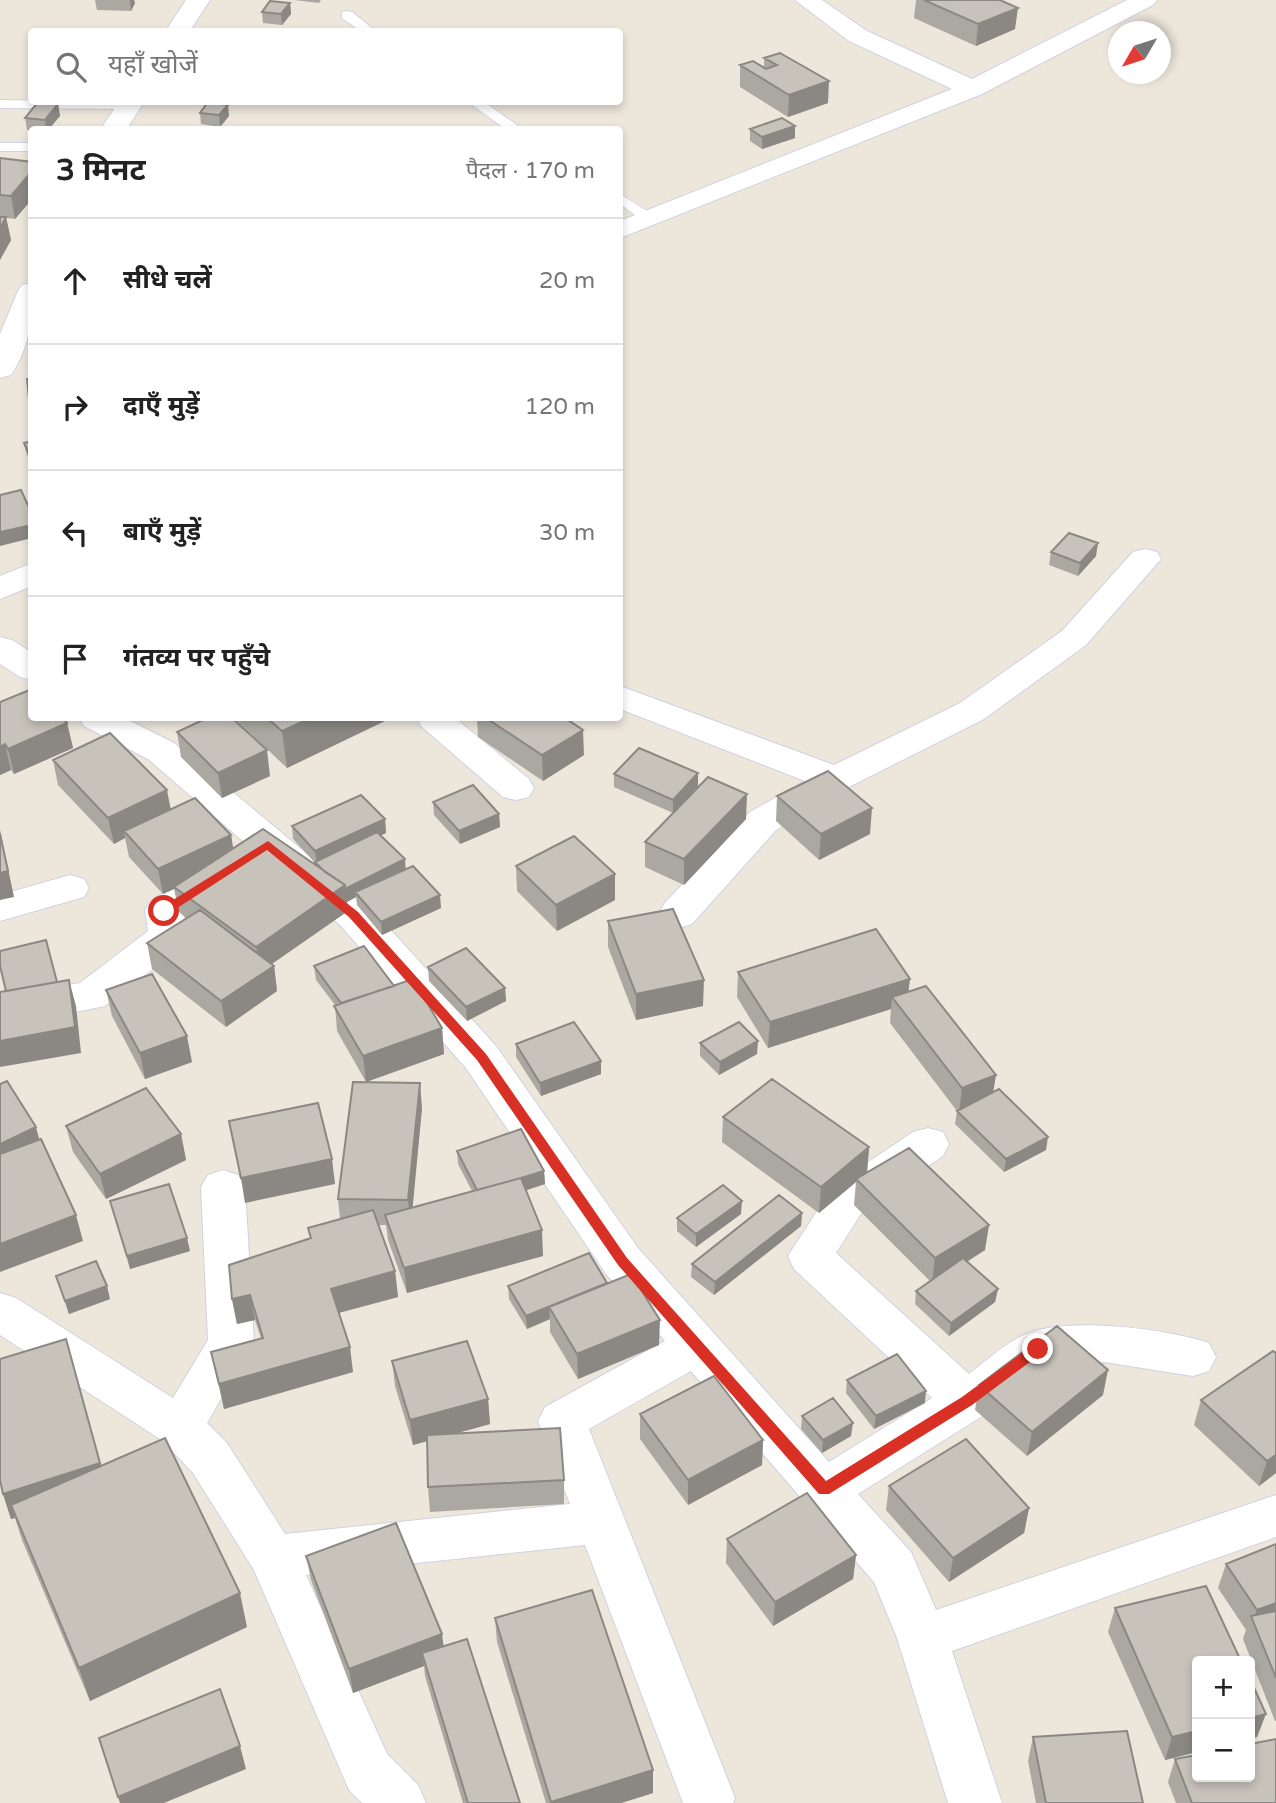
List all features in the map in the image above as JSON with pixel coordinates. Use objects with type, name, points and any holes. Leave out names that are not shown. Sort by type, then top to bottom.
[{"type":"street","points":[[180,28],[198,0]]},
{"type":"street","points":[[807,0],[858,36],[973,89]]},
{"type":"street","points":[[623,229],[973,89],[1145,0]]},
{"type":"street","points":[[116,126],[129,105]]},
{"type":"street","points":[[12,341],[28,301]]},
{"type":"street","points":[[678,914],[763,821],[836,779],[983,703],[1074,638],[1145,559]]},
{"type":"street","points":[[0,589],[28,575]]},
{"type":"street","points":[[0,648],[28,666]]},
{"type":"street","points":[[623,697],[836,779]]},
{"type":"street","points":[[438,721],[516,788]]},
{"type":"street","points":[[130,723],[268,845],[354,915],[481,1057],[622,1261],[893,1568],[922,1638],[975,1803]]},
{"type":"street","points":[[0,1012],[91,996],[168,936],[164,911],[268,845]]},
{"type":"street","points":[[0,908],[70,888]]},
{"type":"street","points":[[928,1144],[849,1197],[810,1256],[967,1401]]},
{"type":"street","points":[[180,1427],[231,1342],[223,1187]]},
{"type":"street","points":[[7,1323],[180,1427],[210,1458],[273,1557],[368,1772],[399,1803]]},
{"type":"street","points":[[824,1490],[967,1401],[1038,1349],[1104,1343],[1193,1357]]},
{"type":"street","points":[[697,1345],[562,1421],[708,1798]]},
{"type":"street","points":[[922,1638],[1276,1516]]},
{"type":"street","points":[[273,1557],[600,1522]]},
{"type":"lane","points":[[347,15],[365,28]]},
{"type":"lane","points":[[0,104],[28,104]]},
{"type":"lane","points":[[480,105],[511,126]]},
{"type":"lane","points":[[0,147],[28,147]]},
{"type":"lane","points":[[623,200],[650,219]]},
{"type":"building","points":[[924,0],[1000,0],[1018,8],[978,24]]},
{"type":"building","points":[[270,1],[290,3],[281,14],[262,12]]},
{"type":"building","points":[[780,53],[829,81],[789,95],[740,65],[753,61],[766,69],[777,65],[764,58]]},
{"type":"building","points":[[36,105],[57,105],[45,120],[25,118]]},
{"type":"building","points":[[206,105],[228,105],[219,115],[200,113]]},
{"type":"building","points":[[782,118],[795,126],[762,137],[750,129]]},
{"type":"building","points":[[0,158],[28,162],[28,176],[11,196],[0,195]]},
{"type":"building","points":[[0,217],[6,217],[0,228]]},
{"type":"building","points":[[21,490],[28,505],[28,526],[0,532],[0,495]]},
{"type":"building","points":[[1069,533],[1098,543],[1080,563],[1051,552]]},
{"type":"building","points":[[28,691],[28,721],[67,723],[8,749],[5,744],[0,747],[0,702]]},
{"type":"building","points":[[201,721],[235,721],[267,750],[218,773],[177,732]]},
{"type":"building","points":[[270,721],[304,721],[282,731]]},
{"type":"building","points":[[491,721],[570,721],[583,730],[542,755]]},
{"type":"building","points":[[110,733],[167,790],[108,818],[53,760]]},
{"type":"building","points":[[639,748],[698,773],[673,800],[614,774]]},
{"type":"building","points":[[828,771],[872,808],[821,834],[777,796]]},
{"type":"building","points":[[708,777],[747,794],[684,859],[645,842]]},
{"type":"building","points":[[473,785],[499,814],[459,831],[433,802]]},
{"type":"building","points":[[361,795],[385,819],[315,851],[292,826]]},
{"type":"building","points":[[195,798],[231,835],[158,869],[124,831]]},
{"type":"building","points":[[263,829],[345,885],[256,947],[174,887]]},
{"type":"building","points":[[377,832],[405,859],[345,889],[345,885],[315,862]]},
{"type":"building","points":[[0,834],[8,871],[0,873]]},
{"type":"building","points":[[574,836],[615,874],[556,905],[516,866]]},
{"type":"building","points":[[413,866],[440,895],[381,922],[355,892]]},
{"type":"building","points":[[673,909],[704,980],[636,994],[608,921]]},
{"type":"building","points":[[200,910],[274,966],[221,1001],[147,943]]},
{"type":"building","points":[[876,929],[910,979],[770,1022],[738,972]]},
{"type":"building","points":[[46,940],[57,982],[6,991],[0,966],[0,951]]},
{"type":"building","points":[[364,946],[394,986],[341,1003],[314,966]]},
{"type":"building","points":[[466,948],[505,988],[466,1007],[428,967]]},
{"type":"building","points":[[152,974],[187,1036],[140,1053],[106,990]]},
{"type":"building","points":[[413,979],[442,1028],[363,1056],[334,1006]]},
{"type":"building","points":[[69,980],[75,1027],[0,1041],[0,992]]},
{"type":"building","points":[[926,986],[996,1075],[962,1088],[892,997]]},
{"type":"building","points":[[574,1022],[601,1061],[540,1083],[516,1044]]},
{"type":"building","points":[[739,1022],[758,1041],[720,1062],[700,1043]]},
{"type":"building","points":[[772,1079],[869,1147],[821,1187],[723,1117]]},
{"type":"building","points":[[7,1081],[36,1127],[0,1144],[0,1084]]},
{"type":"building","points":[[353,1082],[420,1083],[408,1200],[338,1199]]},
{"type":"building","points":[[146,1088],[181,1134],[100,1174],[66,1126]]},
{"type":"building","points":[[999,1089],[1048,1137],[1006,1159],[957,1111]]},
{"type":"building","points":[[318,1103],[332,1159],[241,1178],[229,1121]]},
{"type":"building","points":[[521,1129],[544,1171],[477,1190],[457,1151]]},
{"type":"building","points":[[41,1139],[76,1215],[0,1244],[0,1154]]},
{"type":"building","points":[[909,1148],[989,1225],[935,1258],[856,1179]]},
{"type":"building","points":[[521,1178],[542,1230],[404,1268],[385,1215]]},
{"type":"building","points":[[169,1184],[187,1238],[127,1256],[110,1201]]},
{"type":"building","points":[[723,1185],[742,1201],[696,1234],[677,1218]]},
{"type":"building","points":[[779,1195],[802,1213],[715,1282],[692,1264]]},
{"type":"building","points":[[373,1210],[395,1271],[331,1289],[350,1347],[219,1384],[211,1352],[263,1338],[250,1295],[232,1299],[229,1265],[311,1238],[308,1228]]},
{"type":"building","points":[[589,1253],[607,1283],[526,1316],[508,1286]]},
{"type":"building","points":[[963,1258],[998,1289],[951,1323],[916,1291]]},
{"type":"building","points":[[96,1261],[107,1286],[65,1301],[56,1276]]},
{"type":"building","points":[[631,1274],[660,1320],[577,1354],[549,1307]]},
{"type":"building","points":[[1057,1326],[1108,1370],[1032,1432],[979,1385]]},
{"type":"building","points":[[66,1339],[100,1463],[3,1494],[0,1480],[0,1359]]},
{"type":"building","points":[[467,1341],[488,1399],[410,1420],[392,1361]]},
{"type":"building","points":[[1273,1351],[1276,1353],[1276,1455],[1267,1461],[1201,1400]]},
{"type":"building","points":[[897,1354],[926,1391],[876,1416],[847,1380]]},
{"type":"building","points":[[714,1376],[763,1440],[688,1480],[640,1414]]},
{"type":"building","points":[[833,1398],[853,1423],[823,1440],[802,1416]]},
{"type":"building","points":[[560,1428],[564,1480],[428,1487],[427,1435]]},
{"type":"building","points":[[165,1438],[240,1593],[79,1668],[11,1505]]},
{"type":"building","points":[[966,1439],[1029,1508],[953,1558],[889,1486]]},
{"type":"building","points":[[807,1493],[856,1555],[775,1602],[727,1539]]},
{"type":"building","points":[[396,1523],[442,1634],[349,1669],[306,1556]]},
{"type":"building","points":[[1276,1544],[1276,1603],[1257,1610],[1226,1564]]},
{"type":"building","points":[[1206,1586],[1239,1656],[1192,1656],[1192,1732],[1172,1737],[1115,1608]]},
{"type":"building","points":[[592,1590],[653,1770],[551,1802],[495,1618]]},
{"type":"building","points":[[1276,1611],[1276,1678],[1251,1616]]},
{"type":"building","points":[[467,1639],[520,1803],[468,1803],[422,1653]]},
{"type":"building","points":[[220,1689],[240,1746],[118,1797],[99,1738]]},
{"type":"building","points":[[1255,1690],[1266,1714],[1255,1717]]},
{"type":"building","points":[[1127,1731],[1143,1803],[1046,1803],[1033,1737]]},
{"type":"building","points":[[1276,1739],[1276,1803],[1192,1803],[1175,1759],[1192,1756],[1192,1782],[1255,1782],[1255,1743]]},
{"type":"route","points":[[164,911],[268,845],[354,915],[481,1057],[622,1261],[824,1490],[967,1401],[1038,1349]]}]
